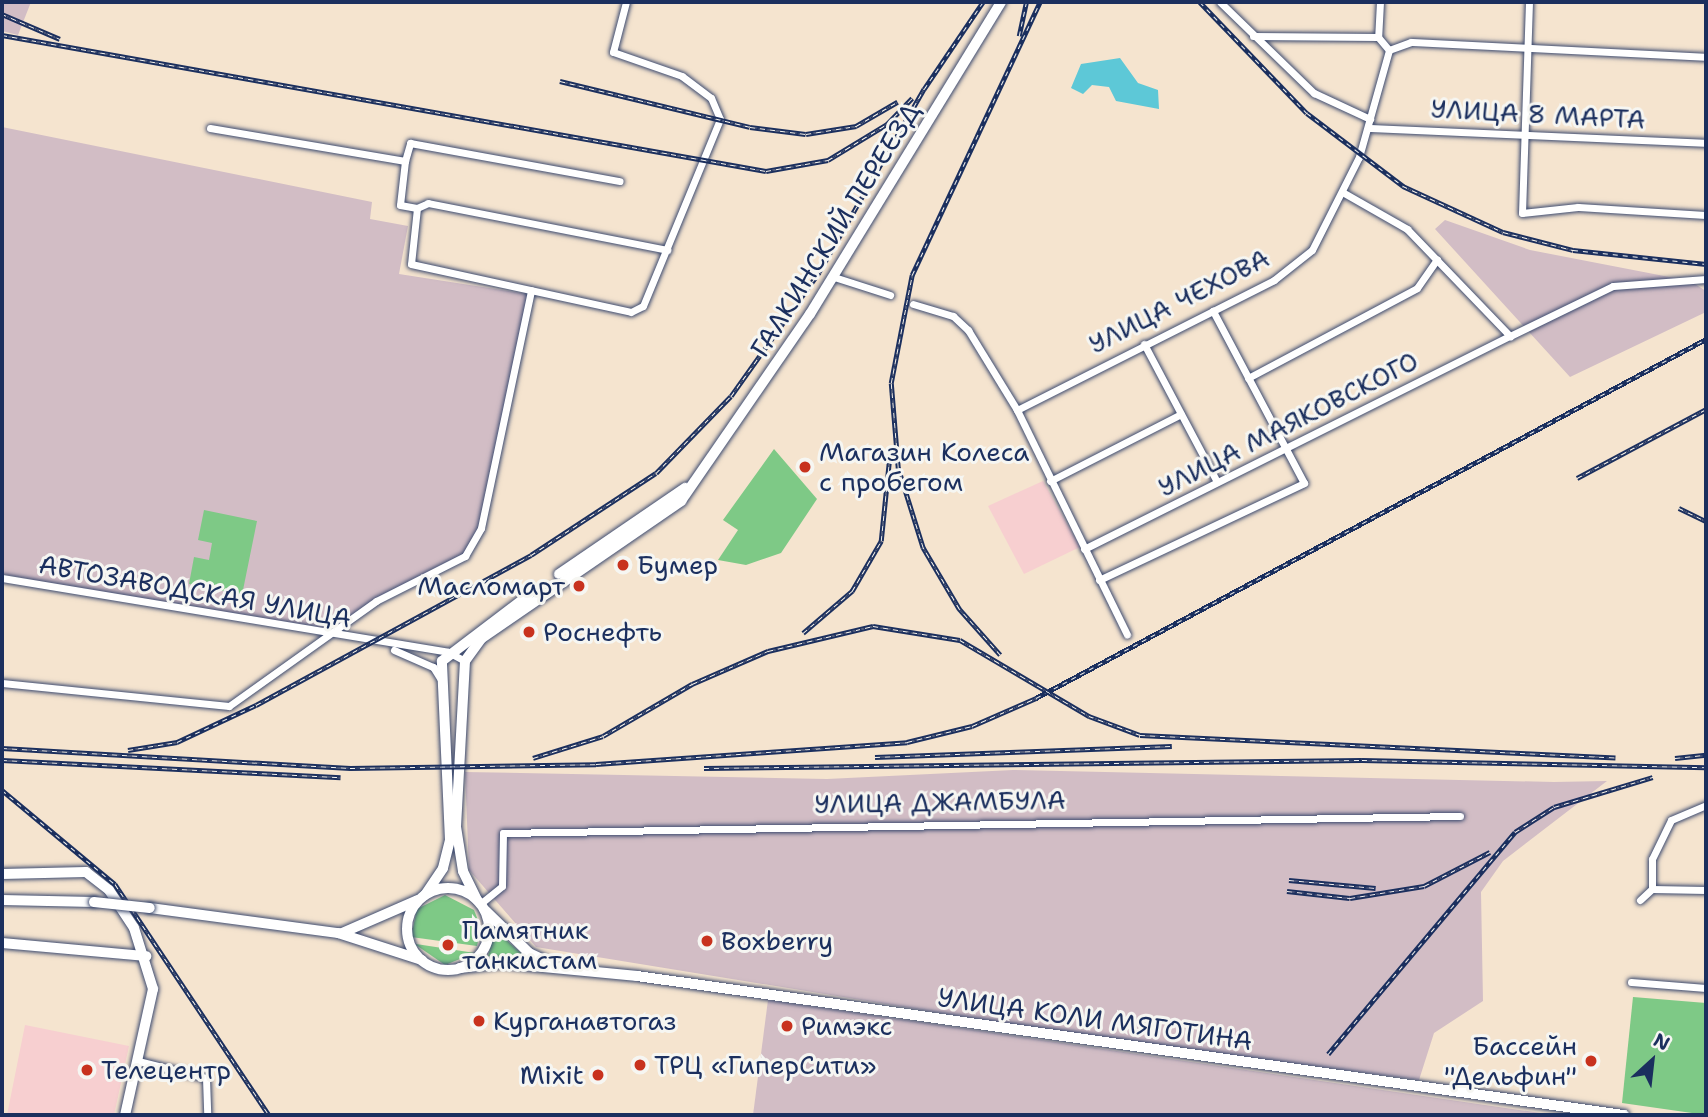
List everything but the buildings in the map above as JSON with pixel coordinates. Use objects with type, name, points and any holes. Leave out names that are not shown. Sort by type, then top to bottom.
[{"type":"main road","name":"ГАЛКИНСКИЙ ПЕРЕЕЗД","points":[[465,661],[482,638],[663,516],[699,477],[834,277],[1002,2]]},
{"type":"main road","name":"ГАЛКИНСКИЙ ПЕРЕЕЗД","points":[[442,651],[462,644],[699,477]]},
{"type":"main road","points":[[422,960],[408,933],[421,898],[443,868],[450,840],[442,651]]},
{"type":"main road","points":[[2,900],[94,902],[338,933],[422,960],[460,968],[487,941],[480,904],[463,871],[456,827],[465,661]]},
{"type":"main road","points":[[2,874],[91,875],[115,897],[146,956],[153,989],[125,1115]]},
{"type":"main road","points":[[338,933],[421,898],[456,889],[480,904]]},
{"type":"main road","name":"УЛИЦА КОЛИ МЯГОТИНА","points":[[480,904],[529,953],[560,967]]},
{"type":"main road","points":[[2,943],[146,956]]},
{"type":"main road","name":"УЛИЦА КОЛИ МЯГОТИНА","points":[[460,968],[495,962],[560,967],[1624,1115]]},
{"type":"street","points":[[416,208],[411,264],[631,312],[643,306],[720,119],[711,98],[692,82],[613,52],[626,2]]},
{"type":"street","points":[[1220,2],[1314,93],[1370,119]]},
{"type":"street","points":[[1380,2],[1378,37],[1389,50],[1411,42],[1706,57]]},
{"type":"street","points":[[1530,2],[1522,213],[1578,207],[1706,215]]},
{"type":"street","points":[[1253,36],[1378,37]]},
{"type":"street","name":"УЛИЦА ЧЕХОВА","points":[[1017,410],[1274,280],[1312,250],[1344,193],[1368,128],[1389,50]]},
{"type":"street","points":[[210,128],[405,161]]},
{"type":"street","name":"УЛИЦА 8 МАРТА","points":[[1368,128],[1706,143]]},
{"type":"street","points":[[620,181],[411,143],[405,161],[400,205],[416,208],[428,203],[667,250]]},
{"type":"street","points":[[1344,193],[1407,229],[1510,336]]},
{"type":"street","points":[[1248,378],[1417,288],[1437,259]]},
{"type":"street","points":[[834,277],[890,295]]},
{"type":"street","name":"УЛИЦА МАЯКОВСКОГО","points":[[1084,549],[1614,286],[1706,279]]},
{"type":"street","points":[[2,683],[229,706],[332,637],[376,601],[465,556],[481,528],[531,290]]},
{"type":"street","points":[[913,304],[961,321],[1017,410],[1127,635]]},
{"type":"street","points":[[1099,580],[1304,482],[1213,311]]},
{"type":"street","points":[[1144,344],[1217,482]]},
{"type":"street","points":[[1050,481],[1181,414]]},
{"type":"street","name":"АВТОЗАВОДСКАЯ УЛИЦА","points":[[2,578],[380,645]]},
{"type":"street","points":[[380,645],[442,651],[465,661]]},
{"type":"street","points":[[380,645],[433,667],[445,691]]},
{"type":"street","points":[[1653,889],[1652,859],[1671,820],[1706,805]]},
{"type":"street","name":"УЛИЦА ДЖАМБУЛА","points":[[480,904],[502,886],[503,833],[1460,816]]},
{"type":"street","points":[[1640,900],[1653,889],[1706,890]]},
{"type":"street","points":[[1631,982],[1706,988]]},
{"type":"street","points":[[138,1061],[206,1078],[207,1115]]},
{"type":"shaded area","points":[[2,2],[31,2],[18,35],[2,31]]},
{"type":"shaded area","points":[[2,127],[372,202],[370,219],[408,226],[399,274],[528,294],[478,528],[464,555],[375,600],[331,635],[2,574]]},
{"type":"shaded area","points":[[1445,220],[1530,250],[1690,281],[1706,291],[1706,312],[1570,377],[1435,229]]},
{"type":"shaded area","points":[[1043,481],[1080,547],[1024,574],[988,506]]},
{"type":"shaded area","points":[[1013,770],[1607,781],[1503,861],[1481,892],[1483,1001],[1434,1033],[1419,1080],[1051,1031],[536,947],[469,870],[465,772],[827,779]]},
{"type":"shaded area","points":[[768,1000],[1554,1115],[753,1115]]},
{"type":"shaded area","points":[[25,1025],[129,1046],[114,1115],[7,1115]]},
{"type":"green space","points":[[774,449],[817,499],[781,553],[746,565],[718,560],[738,530],[723,520]]},
{"type":"green space","points":[[204,510],[257,521],[242,595],[189,584],[194,557],[209,560],[212,543],[198,540]]},
{"type":"green space","points":[[445,895],[474,910],[481,928],[477,946],[411,937],[417,909]]},
{"type":"green space","points":[[495,930],[530,961],[530,963],[488,956]]},
{"type":"green space","points":[[416,944],[475,953],[445,965]]},
{"type":"green space","points":[[1633,997],[1706,1003],[1706,1115],[1622,1103]]},
{"type":"water","points":[[1120,58],[1138,83],[1158,90],[1159,109],[1116,101],[1109,87],[1092,85],[1083,94],[1071,88],[1081,64]]},
{"type":"railway","points":[[128,750],[177,742],[256,705],[531,555],[656,473],[731,396],[819,272],[924,89],[983,2]]},
{"type":"railway","points":[[1019,36],[1026,2]]},
{"type":"railway","points":[[1000,655],[959,609],[923,548],[898,468],[891,383],[912,275],[1040,2]]},
{"type":"railway","points":[[1200,2],[1307,113],[1403,186],[1503,232],[1573,250],[1706,264]]},
{"type":"railway","points":[[2,14],[60,39]]},
{"type":"railway","points":[[2,35],[766,171],[828,160],[887,124],[912,98]]},
{"type":"railway","points":[[560,81],[750,127],[806,134],[856,126],[897,102]]},
{"type":"railway","points":[[2,748],[350,768],[596,764],[907,742],[972,726],[1036,698],[1706,339]]},
{"type":"railway","points":[[1577,478],[1706,409]]},
{"type":"railway","points":[[803,633],[852,591],[881,541],[889,462]]},
{"type":"railway","points":[[1679,508],[1706,521]]},
{"type":"railway","points":[[533,758],[603,736],[692,684],[768,651],[873,626],[960,640],[1089,716],[1140,735],[1615,757]]},
{"type":"railway","points":[[875,757],[1172,746]]},
{"type":"railway","points":[[1675,758],[1706,755]]},
{"type":"railway","points":[[2,760],[341,777]]},
{"type":"railway","points":[[704,768],[1362,760],[1706,767]]},
{"type":"railway","points":[[1328,1054],[1515,832],[1554,807],[1653,777]]},
{"type":"railway","points":[[2,790],[115,884],[269,1115]]},
{"type":"railway","points":[[1287,891],[1350,898],[1424,886],[1490,852]]},
{"type":"railway","points":[[1289,880],[1376,888]]},
{"type":"place","name":"Магазин Колеса с пробегом","points":[[805,467]]},
{"type":"place","name":"Бумер","points":[[623,565]]},
{"type":"place","name":"Масломарт","points":[[579,586]]},
{"type":"place","name":"Роснефть","points":[[529,632]]},
{"type":"place","name":"Boxberry","points":[[707,941]]},
{"type":"place","name":"Памятник танкистам","points":[[448,945]]},
{"type":"place","name":"Курганавтогаз","points":[[479,1021]]},
{"type":"place","name":"Римэкс","points":[[787,1026]]},
{"type":"place","name":"Бассейн \"Дельфин\"","points":[[1591,1061]]},
{"type":"place","name":"ТРЦ «ГиперСити»","points":[[640,1065]]},
{"type":"place","name":"Телецентр","points":[[87,1070]]},
{"type":"place","name":"Mixit","points":[[598,1075]]}]
